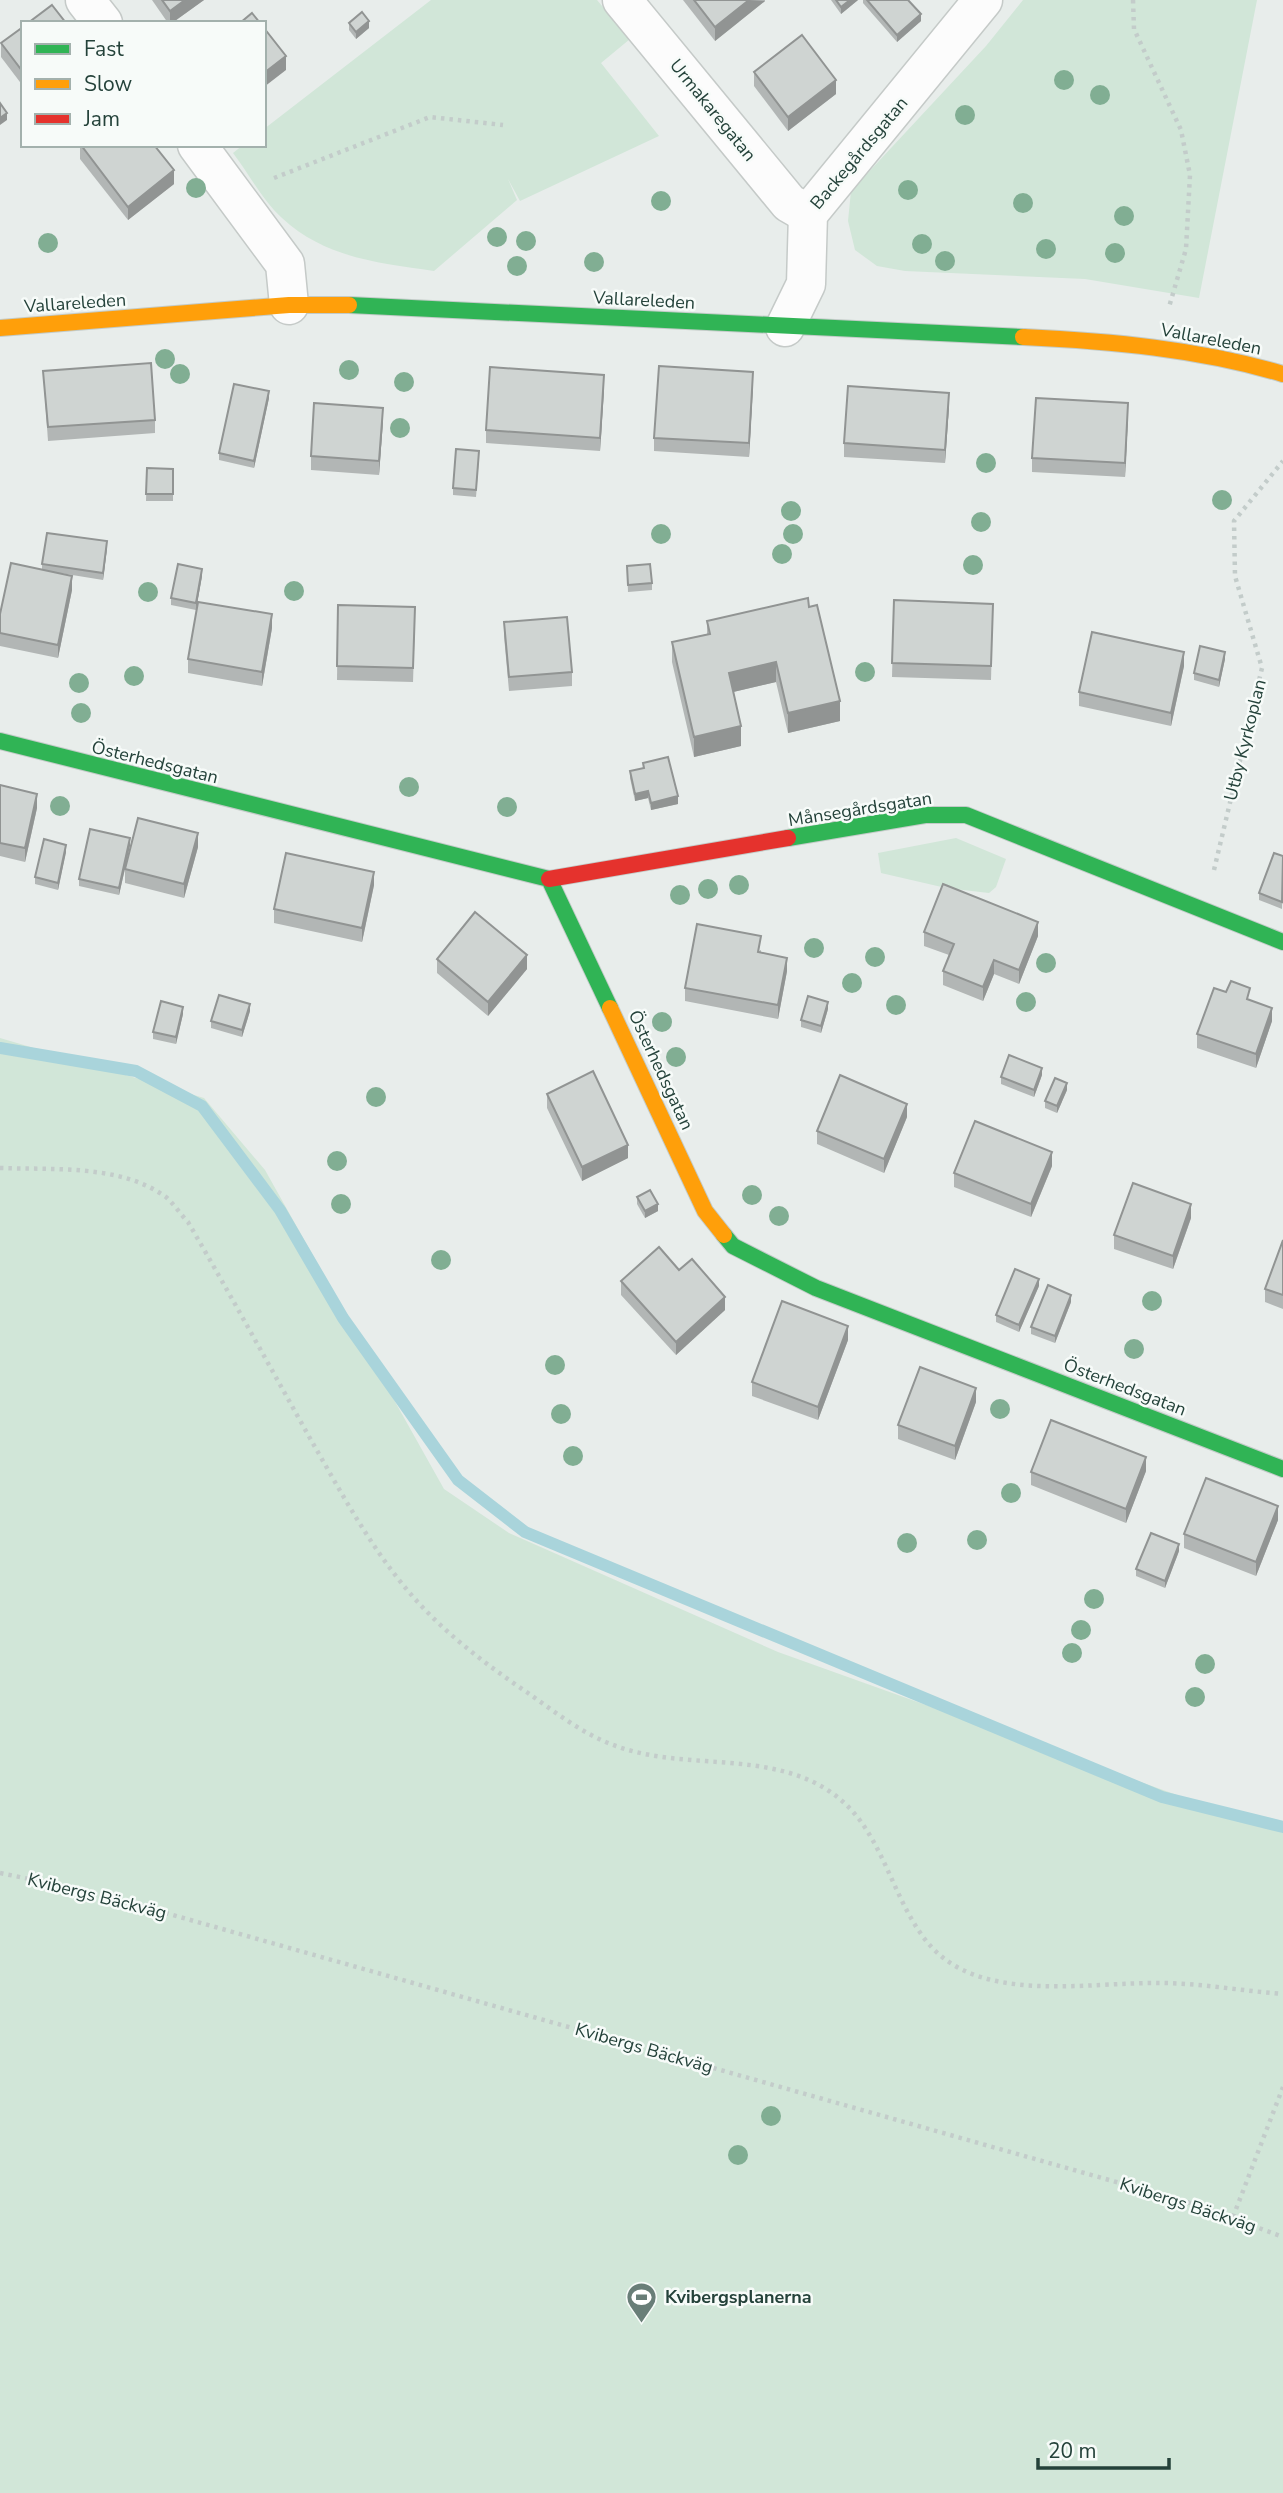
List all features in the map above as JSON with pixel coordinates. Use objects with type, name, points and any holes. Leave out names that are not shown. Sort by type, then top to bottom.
[{"type":"street","points":[[85,0],[101,21]]},
{"type":"street","name":"Urmakaregatan","points":[[622,0],[789,203],[808,214]]},
{"type":"street","name":"Backegårdsgatan","points":[[785,327],[806,284],[808,214],[983,0]]},
{"type":"street","points":[[199,147],[285,264],[289,305]]},
{"type":"street","name":"Vallareleden","points":[[0,328],[289,305],[392,305],[785,327],[999,335],[1157,348],[1225,359],[1283,374]]},
{"type":"street","name":"Österhedsgatan","points":[[0,741],[548,879],[705,1211],[733,1246],[816,1288],[1283,1469]]},
{"type":"street","name":"Månsegårdsgatan","points":[[548,879],[925,815],[966,815],[1204,913],[1283,942]]},
{"type":"path","points":[[1133,0],[1134,29],[1181,130],[1190,175],[1186,249],[1157,348]]},
{"type":"path","points":[[235,195],[430,117],[503,125]]},
{"type":"path","name":"Utby Kyrkoplan","points":[[1204,913],[1262,668],[1235,576],[1234,521],[1283,461]]},
{"type":"path","points":[[0,1168],[76,1171],[124,1177],[166,1198],[188,1222],[344,1498],[395,1575],[416,1601],[451,1634],[566,1720],[615,1746],[680,1761],[765,1767],[798,1774],[830,1791],[856,1814],[882,1854],[901,1900],[929,1944],[956,1966],[981,1977],[1021,1985],[1162,1983],[1283,1994]]},
{"type":"path","name":"Kvibergs Bäckväg","points":[[0,1874],[102,1895],[1233,2217],[1283,2237]]},
{"type":"path","points":[[1233,2217],[1283,2087]]},
{"type":"green space","points":[[431,0],[597,0],[630,39],[601,63],[659,136],[520,201],[508,179],[517,200],[434,271],[373,261],[334,250],[316,242],[282,218],[262,196],[233,153],[240,147],[266,147],[266,127]]},
{"type":"green space","points":[[1023,0],[1257,0],[1199,298],[1085,279],[905,271],[877,266],[855,250],[848,221],[851,191],[986,46]]},
{"type":"green space","points":[[956,838],[1006,859],[996,887],[989,893],[946,888],[881,873],[878,853]]},
{"type":"green space","points":[[0,1038],[204,1098],[265,1170],[444,1489],[509,1533],[778,1652],[1283,1833],[1283,2493],[0,2493]]},
{"type":"building","points":[[162,0],[185,0],[170,11]]},
{"type":"building","points":[[694,0],[749,0],[715,27]]},
{"type":"building","points":[[836,0],[850,0],[841,7]]},
{"type":"building","points":[[867,0],[908,0],[921,14],[897,35]]},
{"type":"building","points":[[52,5],[64,21],[31,21]]},
{"type":"building","points":[[362,12],[369,21],[356,32],[349,23]]},
{"type":"building","points":[[252,13],[258,21],[242,21]]},
{"type":"building","points":[[21,28],[21,69],[1,43]]},
{"type":"building","points":[[266,31],[286,56],[266,71]]},
{"type":"building","points":[[802,35],[836,80],[788,117],[754,72]]},
{"type":"building","points":[[0,103],[7,113],[0,118]]},
{"type":"building","points":[[83,147],[156,147],[174,170],[128,207]]},
{"type":"building","points":[[151,363],[155,420],[48,427],[43,371]]},
{"type":"building","points":[[659,366],[753,372],[749,443],[654,438]]},
{"type":"building","points":[[490,367],[604,375],[600,438],[486,430]]},
{"type":"building","points":[[234,384],[269,391],[254,461],[219,453]]},
{"type":"building","points":[[848,386],[949,393],[945,450],[844,443]]},
{"type":"building","points":[[1036,398],[1128,403],[1125,463],[1032,458]]},
{"type":"building","points":[[314,403],[383,408],[379,461],[311,456]]},
{"type":"building","points":[[456,449],[479,451],[476,490],[453,488]]},
{"type":"building","points":[[147,468],[173,469],[173,494],[146,494]]},
{"type":"building","points":[[47,533],[107,541],[103,573],[42,564]]},
{"type":"building","points":[[11,563],[72,576],[58,645],[0,633],[0,614]]},
{"type":"building","points":[[178,564],[202,569],[196,603],[171,598]]},
{"type":"building","points":[[650,564],[652,583],[628,585],[627,566]]},
{"type":"building","points":[[808,598],[809,607],[817,605],[840,701],[788,713],[776,662],[729,673],[741,726],[694,737],[672,642],[710,634],[707,621]]},
{"type":"building","points":[[894,600],[993,604],[991,666],[892,663]]},
{"type":"building","points":[[198,602],[272,614],[262,672],[188,659]]},
{"type":"building","points":[[338,605],[415,607],[413,668],[337,666]]},
{"type":"building","points":[[567,617],[572,672],[509,677],[504,622]]},
{"type":"building","points":[[1092,632],[1184,652],[1171,713],[1079,692]]},
{"type":"building","points":[[1200,646],[1225,652],[1219,680],[1194,673]]},
{"type":"building","points":[[668,757],[678,796],[651,803],[648,791],[635,794],[630,771],[644,768],[643,763]]},
{"type":"building","points":[[0,785],[37,794],[25,848],[0,843]]},
{"type":"building","points":[[138,818],[198,833],[184,884],[125,869]]},
{"type":"building","points":[[90,829],[130,838],[119,888],[79,879]]},
{"type":"building","points":[[44,839],[66,845],[58,883],[35,877]]},
{"type":"building","points":[[286,853],[374,872],[362,928],[274,909]]},
{"type":"building","points":[[1274,853],[1283,856],[1282,902],[1259,893]]},
{"type":"building","points":[[943,884],[1038,922],[1019,970],[994,960],[983,987],[943,971],[954,944],[924,932]]},
{"type":"building","points":[[475,912],[527,955],[488,1002],[437,959]]},
{"type":"building","points":[[697,924],[761,936],[758,952],[787,958],[778,1005],[685,988]]},
{"type":"building","points":[[1231,981],[1250,988],[1247,999],[1272,1008],[1256,1054],[1197,1034],[1214,988],[1226,992]]},
{"type":"building","points":[[219,995],[250,1004],[242,1030],[211,1021]]},
{"type":"building","points":[[808,996],[828,1002],[821,1026],[801,1020]]},
{"type":"building","points":[[161,1001],[183,1007],[176,1037],[153,1032]]},
{"type":"building","points":[[1009,1055],[1042,1068],[1034,1090],[1001,1077]]},
{"type":"building","points":[[593,1071],[628,1145],[582,1167],[547,1094]]},
{"type":"building","points":[[840,1075],[907,1104],[884,1159],[817,1131]]},
{"type":"building","points":[[1055,1078],[1067,1083],[1057,1106],[1045,1101]]},
{"type":"building","points":[[975,1121],[1052,1152],[1031,1204],[954,1173]]},
{"type":"building","points":[[1133,1183],[1191,1204],[1173,1256],[1114,1235]]},
{"type":"building","points":[[650,1190],[658,1204],[645,1211],[637,1197]]},
{"type":"building","points":[[1283,1240],[1283,1295],[1265,1289]]},
{"type":"building","points":[[659,1247],[679,1270],[692,1259],[725,1297],[676,1342],[621,1281]]},
{"type":"building","points":[[1015,1269],[1039,1279],[1019,1325],[996,1315]]},
{"type":"building","points":[[1048,1285],[1071,1295],[1055,1336],[1031,1327]]},
{"type":"building","points":[[782,1301],[848,1326],[818,1407],[752,1382]]},
{"type":"building","points":[[920,1367],[976,1388],[955,1446],[898,1425]]},
{"type":"building","points":[[1051,1420],[1146,1457],[1126,1509],[1031,1472]]},
{"type":"building","points":[[1206,1478],[1278,1506],[1256,1562],[1184,1534]]},
{"type":"building","points":[[1151,1533],[1179,1544],[1165,1581],[1136,1569]]},
{"type":"waterway","points":[[0,1048],[136,1071],[202,1106],[280,1210],[343,1318],[458,1480],[525,1532],[1162,1797],[1283,1827]]},
{"type":"traffic: fast","points":[[349,305],[1023,337]]},
{"type":"traffic: fast","points":[[0,741],[549,879],[610,1008]]},
{"type":"traffic: fast","points":[[788,838],[925,815],[966,815],[1283,942]]},
{"type":"traffic: fast","points":[[724,1235],[733,1246],[816,1288],[1283,1469]]},
{"type":"traffic: slow","points":[[0,328],[289,305],[349,305]]},
{"type":"traffic: slow","points":[[1023,337],[1187,352],[1283,374]]},
{"type":"traffic: slow","points":[[610,1008],[705,1211],[724,1235]]},
{"type":"traffic: jam","points":[[549,879],[788,838]]},
{"type":"place","name":"Kvibergsplanerna","points":[[642,2324]]}]
